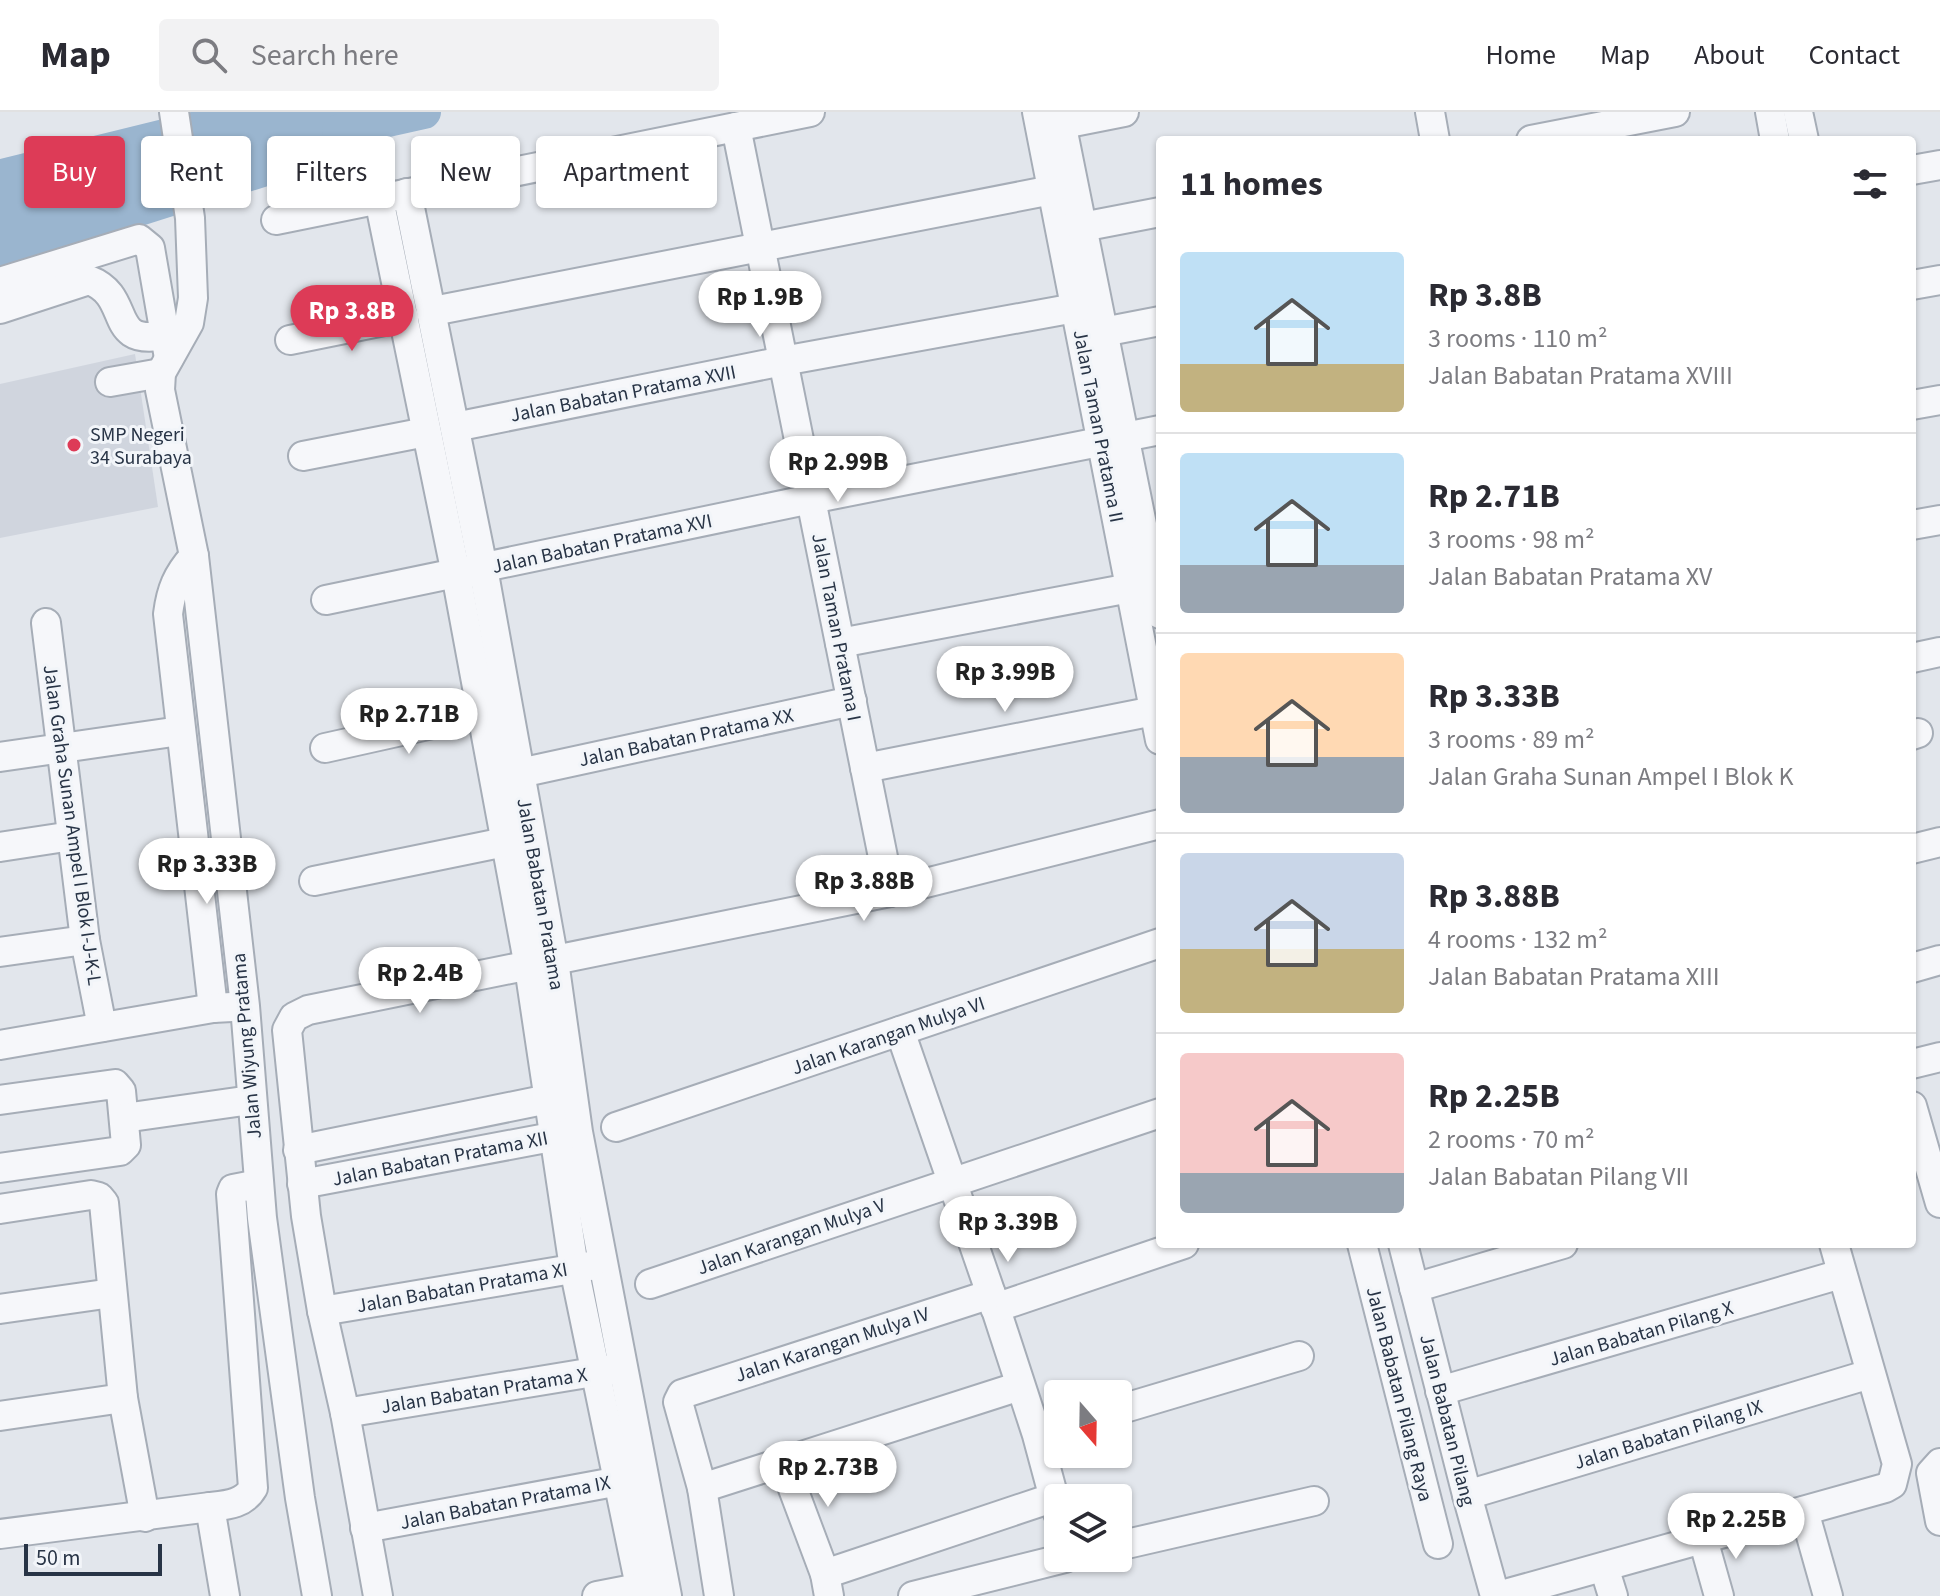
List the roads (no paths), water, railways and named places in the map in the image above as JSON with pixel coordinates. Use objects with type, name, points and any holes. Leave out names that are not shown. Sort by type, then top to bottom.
[{"type":"street","points":[[110,382],[165,355],[189,323],[192,311],[190,218],[174,112]]},
{"type":"street","points":[[395,196],[810,112]]},
{"type":"street","points":[[1050,119],[1124,112]]},
{"type":"street","points":[[1430,112],[1434,136]]},
{"type":"street","points":[[1552,136],[1675,112]]},
{"type":"street","points":[[1770,112],[1774,136]]},
{"type":"street","points":[[1798,112],[1803,136]]},
{"type":"street","name":"Jalan Taman Pratama II","points":[[1050,119],[1052,190],[1075,308],[1113,439],[1154,558]]},
{"type":"street","name":"Jalan Taman Pratama II","points":[[1050,119],[1082,227],[1103,332],[1130,588],[1156,721]]},
{"type":"street","name":"Jalan Taman Pratama I","points":[[736,127],[890,892]]},
{"type":"street","points":[[1916,169],[1940,165]]},
{"type":"street","points":[[433,311],[1052,190]]},
{"type":"street","name":"Jalan Babatan Pratama","points":[[407,193],[455,427],[482,713],[505,842],[541,964]]},
{"type":"street","points":[[276,220],[335,208]]},
{"type":"street","name":"Jalan Babatan Pratama","points":[[381,208],[426,432],[469,571],[520,773],[541,964],[567,1134],[574,1268],[610,1369]]},
{"type":"street","points":[[1082,227],[1156,213]]},
{"type":"street","name":"Jalan Wiyung Pratama","points":[[8,293],[139,239],[150,248],[165,355],[160,390],[194,556],[245,1006],[259,1184],[300,1498],[317,1596]]},
{"type":"street","points":[[8,293],[89,280],[104,285],[113,295],[126,327],[136,336],[147,338],[165,355]]},
{"type":"street","points":[[1916,284],[1940,280]]},
{"type":"street","name":"Jalan Babatan Pratama XVII","points":[[455,427],[783,361],[1075,308]]},
{"type":"street","points":[[290,340],[404,317]]},
{"type":"street","points":[[1103,332],[1156,322]]},
{"type":"street","points":[[1916,404],[1940,400]]},
{"type":"street","name":"Jalan Babatan Pratama XVI","points":[[326,600],[1156,431]]},
{"type":"street","points":[[303,456],[426,432]]},
{"type":"street","points":[[1916,524],[1940,520]]},
{"type":"street","points":[[194,556],[174,584],[168,614],[213,1008]]},
{"type":"street","points":[[840,643],[1130,588]]},
{"type":"street","name":"Jalan Graha Sunan Ampel I Blok I-J-K-L","points":[[46,623],[85,940],[102,1027]]},
{"type":"street","points":[[1916,657],[1940,652]]},
{"type":"street","name":"Jalan Babatan Pratama XX","points":[[520,773],[852,701]]},
{"type":"street","points":[[865,768],[1154,711]]},
{"type":"street","points":[[325,748],[482,713]]},
{"type":"street","points":[[0,757],[180,731]]},
{"type":"street","points":[[541,964],[890,892],[1156,825]]},
{"type":"street","points":[[0,847],[72,836]]},
{"type":"street","points":[[314,881],[505,842]]},
{"type":"street","points":[[1916,848],[1940,842]]},
{"type":"street","points":[[0,952],[85,940]]},
{"type":"street","name":"Jalan Karangan Mulya VI","points":[[616,1127],[1156,944]]},
{"type":"street","points":[[1916,967],[1940,960]]},
{"type":"street","name":"Jalan Wiyung Pratama","points":[[378,1596],[345,1413],[322,1311],[302,1184],[287,1030],[294,1017],[308,1010],[541,964]]},
{"type":"street","points":[[0,1045],[213,1008],[245,1006]]},
{"type":"street","points":[[900,1031],[1020,1386],[1044,1427]]},
{"type":"street","points":[[1916,1063],[1940,1057]]},
{"type":"street","points":[[0,1100],[115,1084],[121,1091],[126,1145],[123,1150],[0,1168]]},
{"type":"street","name":"Jalan Babatan Pratama XII","points":[[298,1150],[561,1096]]},
{"type":"street","points":[[124,1118],[251,1100]]},
{"type":"street","name":"Jalan Karangan Mulya V","points":[[650,1284],[1156,1114]]},
{"type":"street","points":[[1916,1117],[1940,1203]]},
{"type":"street","name":"Jalan Babatan Pratama","points":[[567,1134],[603,1264],[610,1369],[654,1590]]},
{"type":"street","name":"Jalan Babatan Pratama XII","points":[[302,1184],[567,1134]]},
{"type":"street","points":[[0,1534],[210,1507],[244,1500],[253,1488],[231,1194],[233,1189],[259,1184]]},
{"type":"street","points":[[0,1209],[91,1195],[99,1197],[104,1203],[123,1398],[145,1517]]},
{"type":"street","name":"Jalan Karangan Mulya IV","points":[[702,1488],[678,1402],[682,1394],[691,1389],[1171,1248]]},
{"type":"street","name":"Jalan Babatan Pilang Raya","points":[[1363,1248],[1438,1544]]},
{"type":"street","name":"Jalan Babatan Pilang","points":[[1404,1248],[1467,1495],[1497,1596]]},
{"type":"street","points":[[1414,1288],[1515,1251],[1536,1248]]},
{"type":"street","points":[[1497,1596],[1885,1488],[1895,1478],[1897,1464],[1835,1248]]},
{"type":"street","name":"Jalan Babatan Pratama XI","points":[[322,1311],[603,1264]]},
{"type":"street","name":"Jalan Babatan Pilang X","points":[[1440,1391],[1841,1274]]},
{"type":"street","points":[[0,1309],[112,1293]]},
{"type":"street","points":[[1132,1406],[1299,1356]]},
{"type":"street","name":"Jalan Babatan Pratama X","points":[[345,1413],[610,1369]]},
{"type":"street","name":"Jalan Babatan Pilang IX","points":[[1467,1495],[1870,1374]]},
{"type":"street","points":[[719,1596],[702,1488],[1020,1386]]},
{"type":"street","points":[[0,1416],[123,1398]]},
{"type":"street","points":[[783,1462],[827,1585],[1044,1509]]},
{"type":"street","points":[[1940,1463],[1931,1473],[1940,1521]]},
{"type":"street","name":"Jalan Babatan Pratama IX","points":[[365,1528],[632,1479]]},
{"type":"street","points":[[1132,1543],[1314,1501]]},
{"type":"street","points":[[210,1507],[225,1596]]},
{"type":"street","points":[[1804,1511],[1828,1596]]},
{"type":"street","points":[[1703,1539],[1719,1596]]},
{"type":"street","points":[[913,1596],[1044,1563]]},
{"type":"street","points":[[1604,1567],[1613,1596]]},
{"type":"street","points":[[597,1596],[654,1590]]},
{"type":"water","points":[[191,112],[383,112],[386,136],[267,136],[267,186],[251,191],[251,136],[141,136],[141,208],[199,208],[0,271],[0,159],[24,153],[24,208],[125,208],[125,136],[93,136]]},
{"type":"waterway","points":[[339,131],[424,112]]},
{"type":"place","name":"SMP Negeri 34 Surabaya","points":[[74,445]]}]
